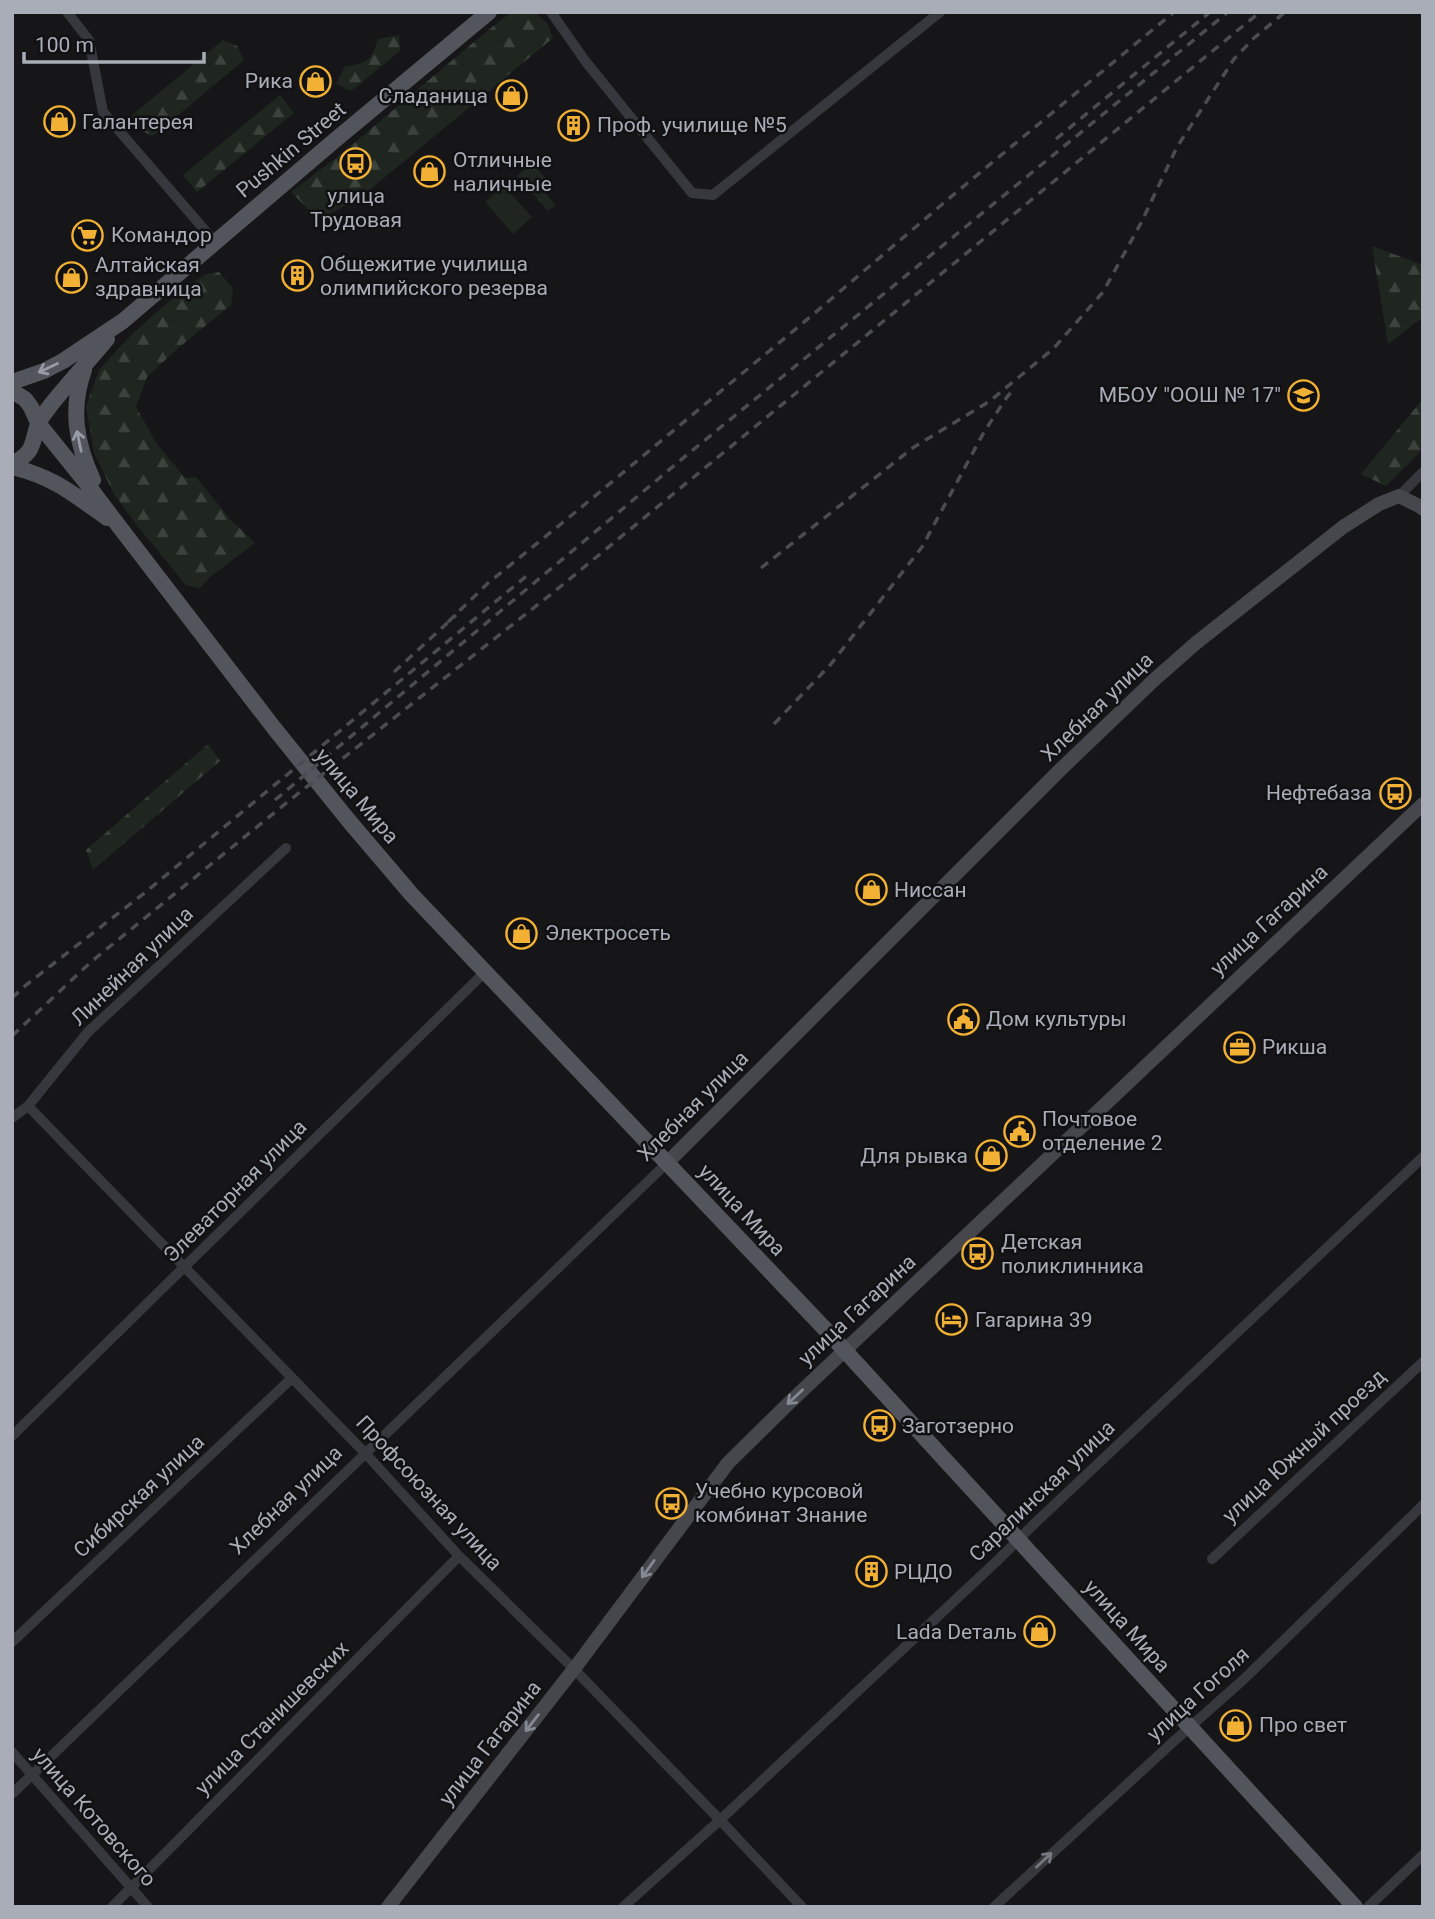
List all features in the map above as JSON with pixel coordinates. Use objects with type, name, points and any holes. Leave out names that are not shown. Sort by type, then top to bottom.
[{"type":"main road","name":"Pushkin Street","points":[[123,321],[489,12]]},
{"type":"main road","points":[[12,466],[29,452],[38,423],[123,321]]},
{"type":"main road","points":[[12,382],[64,361],[123,321]]},
{"type":"main road","points":[[86,363],[79,383],[76,429],[87,468],[117,526]]},
{"type":"main road","points":[[12,391],[25,399],[38,423],[117,526]]},
{"type":"main road","points":[[12,466],[42,475],[65,487],[117,526]]},
{"type":"main road","name":"улица Мира","points":[[117,526],[274,728],[412,895],[845,1350],[1355,1907]]},
{"type":"street","points":[[67,12],[89,40],[103,112],[215,242]]},
{"type":"street","points":[[551,12],[586,62],[692,193],[713,195],[940,12]]},
{"type":"street","name":"Хлебная улица","points":[[12,1794],[668,1162],[1060,770],[1154,680],[1196,643],[1343,527],[1373,507],[1399,496],[1423,472]]},
{"type":"street","points":[[1399,496],[1423,509]]},
{"type":"street","name":"улица Гагарина","points":[[388,1907],[574,1670],[728,1463],[1423,804]]},
{"type":"street","name":"Линейная улица","points":[[12,1118],[27,1107],[88,1032],[286,848]]},
{"type":"street","name":"Элеваторная улица","points":[[12,1436],[485,972]]},
{"type":"street","name":"Профсоюзная улица","points":[[27,1107],[365,1453],[459,1556],[574,1670],[802,1907]]},
{"type":"street","name":"Саралинская улица","points":[[623,1907],[720,1820],[1423,1157]]},
{"type":"street","name":"улица Южный проезд","points":[[1212,1559],[1423,1362]]},
{"type":"street","name":"Сибирская улица","points":[[12,1642],[292,1378]]},
{"type":"street","name":"улица Гоголя","points":[[994,1907],[1244,1680],[1423,1505]]},
{"type":"street","name":"улица Станишевских","points":[[112,1907],[459,1556]]},
{"type":"street","name":"улица Котовского","points":[[12,1752],[148,1907]]},
{"type":"street","points":[[1368,1907],[1423,1855]]},
{"type":"green space","points":[[515,12],[534,12],[547,23],[553,38],[361,197],[328,215],[308,209],[291,192],[341,154],[487,31]]},
{"type":"green space","points":[[399,35],[400,51],[351,91],[336,84],[345,66],[368,60],[378,39]]},
{"type":"green space","points":[[223,40],[237,46],[244,60],[153,136],[140,129],[131,116]]},
{"type":"green space","points":[[280,95],[294,113],[197,192],[183,175]]},
{"type":"green space","points":[[532,163],[553,187],[546,194],[556,205],[548,211],[517,176]]},
{"type":"green space","points":[[503,185],[532,217],[513,234],[485,202]]},
{"type":"green space","points":[[1372,246],[1423,265],[1423,317],[1388,344]]},
{"type":"green space","points":[[219,272],[233,288],[231,305],[147,377],[136,407],[157,444],[185,478],[196,477],[231,520],[255,543],[210,577],[200,588],[186,585],[114,494],[94,453],[86,406],[99,370],[132,334],[181,291],[206,274]]},
{"type":"green space","points":[[1423,399],[1423,449],[1386,486],[1361,474]]},
{"type":"green space","points":[[208,744],[220,761],[93,870],[86,850]]},
{"type":"railway","points":[[448,622],[487,584],[1174,12]]},
{"type":"railway","points":[[1056,139],[1210,12]]},
{"type":"railway","points":[[275,800],[688,454],[1228,12]]},
{"type":"railway","points":[[12,1036],[92,961],[290,800],[555,591],[1260,12]]},
{"type":"railway","points":[[761,568],[914,447],[990,401],[1054,348],[1103,292],[1141,223],[1177,147],[1234,59],[1285,12]]},
{"type":"railway","points":[[774,724],[831,664],[922,547],[984,432],[1013,390]]},
{"type":"railway","points":[[12,998],[147,891],[530,573]]},
{"type":"railway","points":[[394,672],[456,615]]},
{"type":"place","name":"Рика","points":[[316,81]]},
{"type":"place","name":"Сладаница","points":[[511,96]]},
{"type":"place","name":"Галантерея","points":[[59,122]]},
{"type":"place","name":"Проф. училище №5","points":[[574,125]]},
{"type":"place","name":"улица Трудовая","points":[[356,164]]},
{"type":"place","name":"Отличные наличные","points":[[430,172]]},
{"type":"place","name":"Командор","points":[[88,235]]},
{"type":"place","name":"Общежитие училища олимпийского резерва","points":[[297,276]]},
{"type":"place","name":"Алтайская здравница","points":[[72,277]]},
{"type":"place","name":"МБОУ \"ООШ № 17\"","points":[[1304,395]]},
{"type":"place","name":"Нефтебаза","points":[[1395,793]]},
{"type":"place","name":"Ниссан","points":[[871,890]]},
{"type":"place","name":"Электросеть","points":[[522,933]]},
{"type":"place","name":"Дом культуры","points":[[963,1019]]},
{"type":"place","name":"Рикша","points":[[1239,1047]]},
{"type":"place","name":"Почтовое отделение 2","points":[[1019,1131]]},
{"type":"place","name":"Для рывка","points":[[991,1156]]},
{"type":"place","name":"Детская поликлинника","points":[[978,1254]]},
{"type":"place","name":"Гагарина 39","points":[[952,1320]]},
{"type":"place","name":"Заготзерно","points":[[879,1426]]},
{"type":"place","name":"Учебно курсовой комбинат Знание","points":[[672,1503]]},
{"type":"place","name":"РЦДО","points":[[871,1572]]},
{"type":"place","name":"Lada Dеталь","points":[[1040,1632]]},
{"type":"place","name":"Про свет","points":[[1236,1725]]}]
